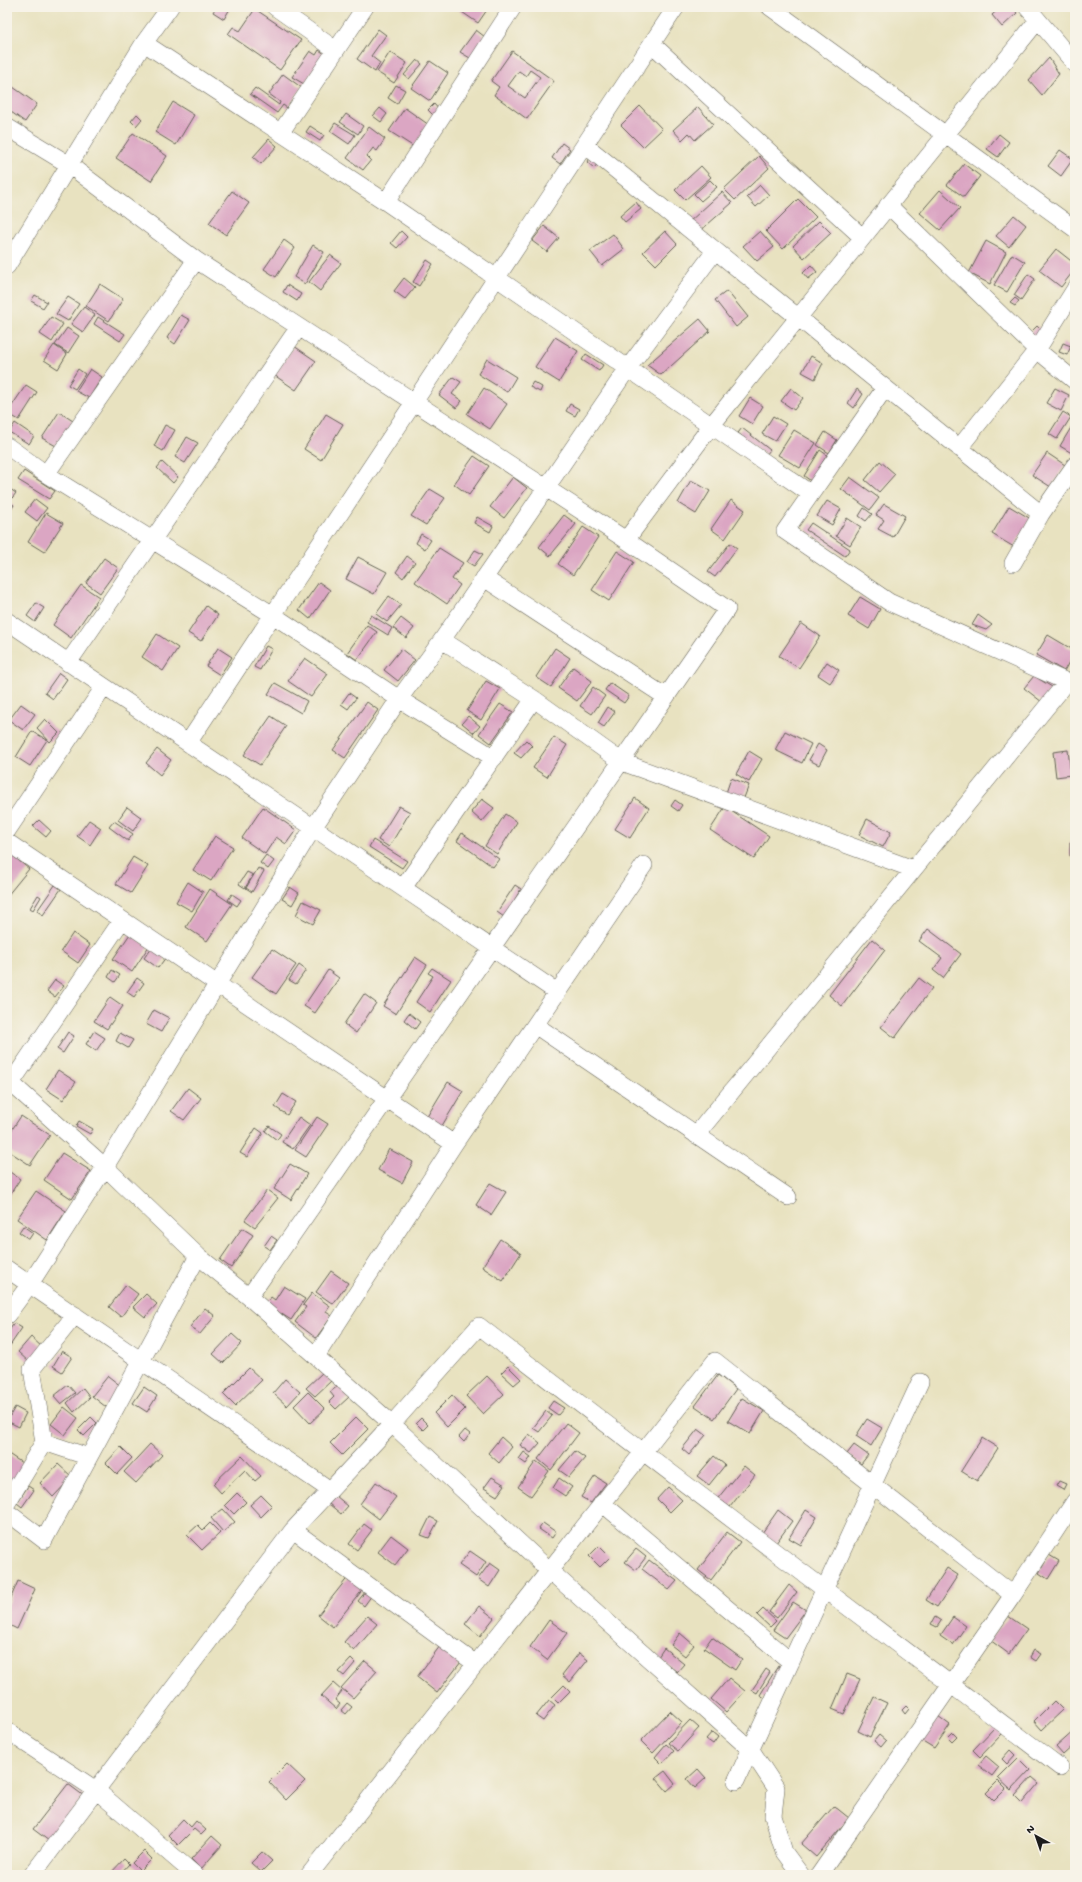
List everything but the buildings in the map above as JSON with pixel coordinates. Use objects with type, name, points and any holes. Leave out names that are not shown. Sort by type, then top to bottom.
[{"type":"street","points":[[7,266],[68,164],[144,43],[170,7]]},
{"type":"street","points":[[275,7],[336,50]]},
{"type":"street","points":[[281,132],[365,7]]},
{"type":"street","points":[[386,202],[513,7]]},
{"type":"street","points":[[188,744],[676,7]]},
{"type":"street","points":[[770,7],[1075,229]]},
{"type":"street","points":[[1027,7],[1075,64]]},
{"type":"street","points":[[626,540],[711,426],[1038,20]]},
{"type":"street","points":[[144,43],[386,202],[811,494]]},
{"type":"street","points":[[652,44],[862,237]]},
{"type":"street","points":[[7,127],[68,164],[196,260],[545,489],[626,540],[727,609],[249,1297]]},
{"type":"street","points":[[585,145],[1041,514]]},
{"type":"street","points":[[888,205],[1037,350],[1075,381]]},
{"type":"street","points":[[7,1316],[30,1284],[105,1167],[216,983],[313,828],[399,699],[442,640],[628,368],[716,251]]},
{"type":"street","points":[[46,474],[196,260]]},
{"type":"street","points":[[959,448],[1037,350],[1075,289]]},
{"type":"street","points":[[68,662],[299,327]]},
{"type":"street","points":[[696,1135],[913,869],[1071,683],[889,602],[785,531],[885,388]]},
{"type":"street","points":[[7,446],[46,474],[153,539],[273,615],[399,699],[494,758]]},
{"type":"street","points":[[1013,563],[1041,514],[1075,465]]},
{"type":"street","points":[[484,578],[666,697]]},
{"type":"street","points":[[7,622],[557,992]]},
{"type":"street","points":[[442,640],[534,700],[622,762],[913,869]]},
{"type":"street","points":[[7,831],[104,687]]},
{"type":"street","points":[[403,888],[534,700]]},
{"type":"street","points":[[7,842],[454,1144]]},
{"type":"street","points":[[316,1356],[454,1144],[644,865]]},
{"type":"street","points":[[122,920],[9,1086],[105,1167],[198,1256],[249,1297],[316,1356],[392,1424],[549,1570],[751,1750],[776,1788],[773,1816],[784,1852],[801,1875]]},
{"type":"street","points":[[535,1025],[788,1197]]},
{"type":"street","points":[[7,1512],[44,1540],[198,1256]]},
{"type":"street","points":[[7,1269],[330,1490]]},
{"type":"street","points":[[7,1504],[44,1442],[32,1369],[75,1315]]},
{"type":"street","points":[[32,1875],[293,1530],[392,1424],[479,1326],[642,1453],[825,1588],[1060,1767]]},
{"type":"street","points":[[309,1875],[715,1360],[1013,1595]]},
{"type":"street","points":[[736,1782],[920,1382]]},
{"type":"street","points":[[44,1442],[89,1457]]},
{"type":"street","points":[[819,1875],[1013,1595],[1075,1501]]},
{"type":"street","points":[[602,1503],[791,1662]]},
{"type":"street","points":[[293,1530],[476,1664]]},
{"type":"street","points":[[7,1731],[96,1790],[195,1875]]}]
